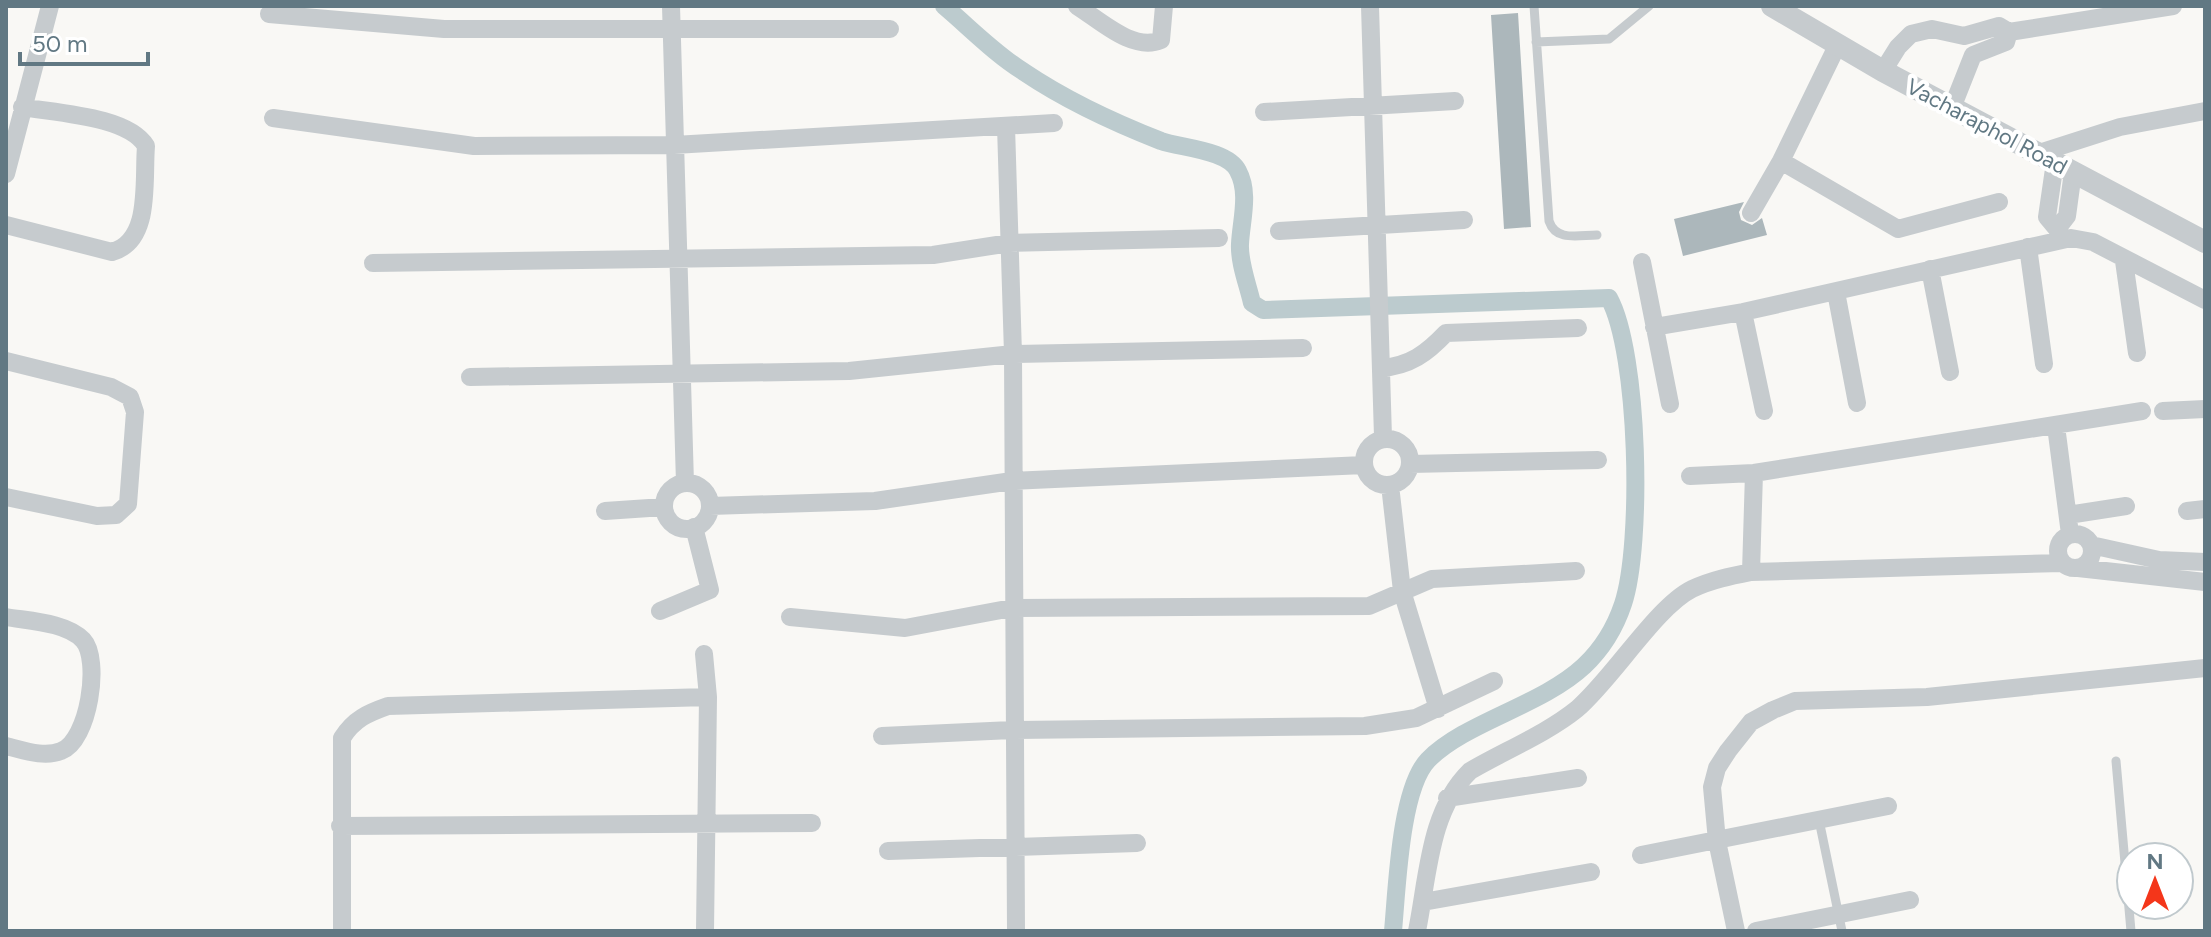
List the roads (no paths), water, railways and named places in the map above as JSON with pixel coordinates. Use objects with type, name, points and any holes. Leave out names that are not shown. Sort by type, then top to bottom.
[{"type":"street","points":[[6,174],[14,106],[50,6]]},
{"type":"street","points":[[671,6],[685,483]]},
{"type":"street","points":[[1077,6],[1131,40],[1149,46],[1161,40],[1164,6]]},
{"type":"street","points":[[1370,6],[1383,437]]},
{"type":"street","name":"Vacharaphol Road","points":[[1772,6],[1837,46],[2205,242]]},
{"type":"street","points":[[1883,71],[1898,47],[1911,34],[1932,29],[1964,36],[1999,26],[2009,32],[2173,6]]},
{"type":"street","points":[[269,14],[444,29],[890,29]]},
{"type":"street","points":[[1973,55],[2006,42],[2009,32]]},
{"type":"street","points":[[1952,108],[1966,80],[1973,55],[1964,36]]},
{"type":"street","points":[[1751,213],[1781,161],[1837,46]]},
{"type":"street","points":[[1264,112],[1455,101]]},
{"type":"street","points":[[6,225],[112,252],[126,248],[139,233],[146,146],[139,135],[119,125],[14,106]]},
{"type":"street","points":[[2056,235],[2067,216],[2056,162],[2120,127],[2205,111]]},
{"type":"street","points":[[273,118],[474,146],[674,145],[1054,123]]},
{"type":"street","points":[[1006,126],[1013,354],[1012,730],[1016,931]]},
{"type":"street","points":[[1781,161],[1898,229],[1999,202]]},
{"type":"street","points":[[1279,231],[1464,220]]},
{"type":"street","points":[[1654,327],[1836,292],[2028,247],[2056,235],[2093,242],[2124,261],[2205,300]]},
{"type":"street","points":[[373,263],[933,255],[1010,243],[1219,238]]},
{"type":"street","points":[[2028,247],[2044,364]]},
{"type":"street","points":[[2124,261],[2137,353]]},
{"type":"street","points":[[1642,262],[1670,404]]},
{"type":"street","points":[[1930,269],[1950,372]]},
{"type":"street","points":[[1836,292],[1857,403]]},
{"type":"street","points":[[1743,312],[1764,411]]},
{"type":"street","points":[[1381,368],[1399,367],[1421,357],[1446,333],[1578,328]]},
{"type":"street","points":[[470,377],[849,371],[1013,354],[1303,348]]},
{"type":"street","points":[[6,361],[111,387],[130,397],[135,412],[128,504],[116,515],[97,516],[6,497]]},
{"type":"street","points":[[2163,411],[2205,409]]},
{"type":"street","points":[[1690,476],[1754,473],[2142,411]]},
{"type":"street","points":[[2056,426],[2070,534]]},
{"type":"street","points":[[1383,437],[1398,442],[1408,451],[1410,464],[1404,478],[1390,485],[1373,481],[1364,465],[1369,448],[1383,437]]},
{"type":"street","points":[[1410,464],[1598,460]]},
{"type":"street","points":[[710,506],[875,501],[1012,481],[1364,465]]},
{"type":"street","points":[[1751,572],[1754,473]]},
{"type":"street","points":[[685,483],[702,489],[710,506],[705,519],[694,527],[674,525],[664,507],[669,491],[685,483]]},
{"type":"street","points":[[1390,485],[1402,591],[1438,709]]},
{"type":"street","points":[[2068,515],[2126,506]]},
{"type":"street","points":[[605,511],[664,507]]},
{"type":"street","points":[[660,611],[710,590],[694,527]]},
{"type":"street","points":[[2070,566],[2058,546],[2070,534],[2080,534],[2091,545],[2159,560],[2205,562]]},
{"type":"street","points":[[2070,566],[2090,560],[2091,545]]},
{"type":"street","points":[[1417,931],[1440,814],[1447,798],[1470,771],[1574,711],[1603,684],[1667,608],[1690,590],[1725,577],[1751,572],[2070,566],[2205,582]]},
{"type":"street","points":[[790,617],[905,628],[1012,608],[1369,606],[1432,579],[1576,571]]},
{"type":"street","points":[[6,617],[67,629],[83,640],[92,657],[84,725],[76,741],[61,751],[41,754],[7,747]]},
{"type":"street","points":[[704,654],[708,697],[705,931]]},
{"type":"street","points":[[1736,931],[1717,841],[1712,787],[1717,768],[1751,722],[1795,701],[1927,697],[2205,668]]},
{"type":"street","points":[[882,736],[1012,730],[1365,726],[1395,723],[1438,709],[1494,681]]},
{"type":"street","points":[[342,931],[342,738],[350,725],[366,713],[388,706],[708,697]]},
{"type":"street","points":[[1447,798],[1578,778]]},
{"type":"street","points":[[1641,855],[1888,806]]},
{"type":"street","points":[[340,826],[812,823]]},
{"type":"street","points":[[888,851],[1137,843]]},
{"type":"street","points":[[1423,902],[1591,872]]},
{"type":"street","points":[[1756,931],[1840,923],[1910,900]]},
{"type":"lane","points":[[1534,6],[1549,221],[1553,231],[1560,235],[1597,235]]},
{"type":"lane","points":[[1536,42],[1609,39],[1649,6]]},
{"type":"lane","points":[[2116,761],[2131,931]]},
{"type":"lane","points":[[1819,820],[1840,923]]},
{"type":"waterway","points":[[944,6],[1013,65],[1073,101],[1161,141],[1215,154],[1233,164],[1244,188],[1240,244],[1242,266],[1252,303],[1263,310],[1609,298],[1619,324],[1627,361],[1635,449],[1633,539],[1623,604],[1607,638],[1584,666],[1547,692],[1462,735],[1428,760],[1411,793],[1406,816],[1393,931]]}]
